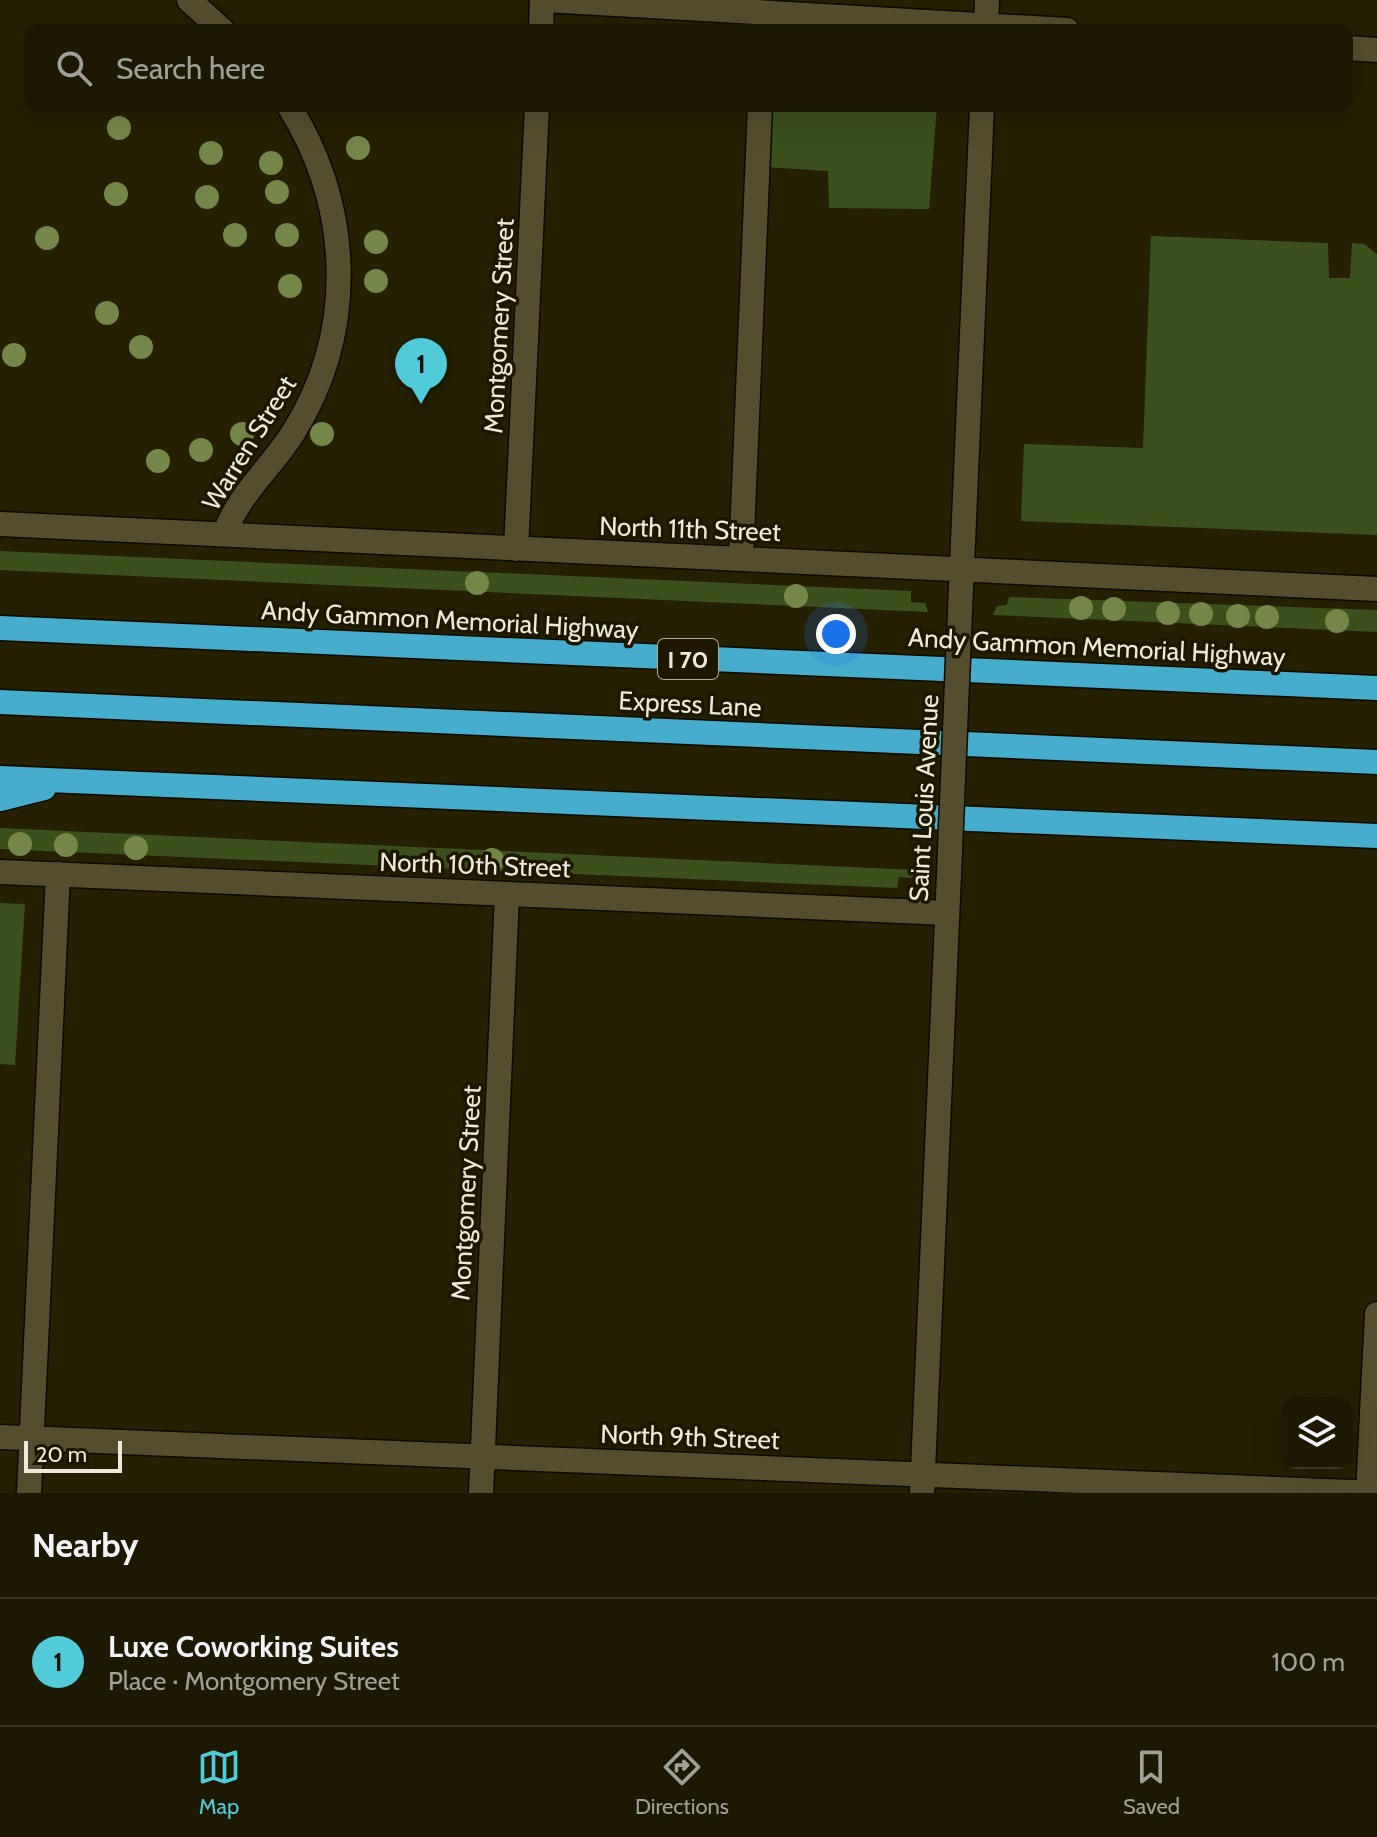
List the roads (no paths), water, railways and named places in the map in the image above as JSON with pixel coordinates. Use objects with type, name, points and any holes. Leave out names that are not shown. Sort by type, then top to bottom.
[{"type":"highway","name":"Andy Gammon Memorial Highway","points":[[0,628],[1377,688]]},
{"type":"highway","name":"Express Lane","points":[[0,702],[1377,762]]},
{"type":"highway","points":[[0,778],[59,783],[1377,836]]},
{"type":"highway","points":[[0,799],[59,783]]},
{"type":"highway","points":[[1281,833],[1377,851]]},
{"type":"street","points":[[189,0],[215,24]]},
{"type":"street","points":[[542,24],[544,0],[764,21],[875,24]]},
{"type":"street","points":[[986,24],[987,0]]},
{"type":"street","points":[[1353,48],[1377,50]]},
{"type":"street","name":"Warren Street","points":[[225,533],[241,500],[291,437],[315,396],[329,358],[336,317],[339,271],[328,184],[309,137],[293,112]]},
{"type":"street","name":"Montgomery Street","points":[[516,549],[537,112]]},
{"type":"street","points":[[741,559],[760,112]]},
{"type":"street","name":"Saint Louis Avenue","points":[[923,1484],[982,112]]},
{"type":"street","name":"North 11th Street","points":[[0,524],[1377,589]]},
{"type":"street","name":"North 10th Street","points":[[0,872],[947,913]]},
{"type":"street","points":[[29,1493],[58,874]]},
{"type":"street","name":"Montgomery Street","points":[[481,1493],[507,895]]},
{"type":"street","points":[[1368,1493],[1377,1314]]},
{"type":"street","name":"North 9th Street","points":[[0,1437],[483,1456],[923,1484],[1377,1493]]},
{"type":"place","name":"Luxe Coworking Suites","points":[[421,404]]}]
